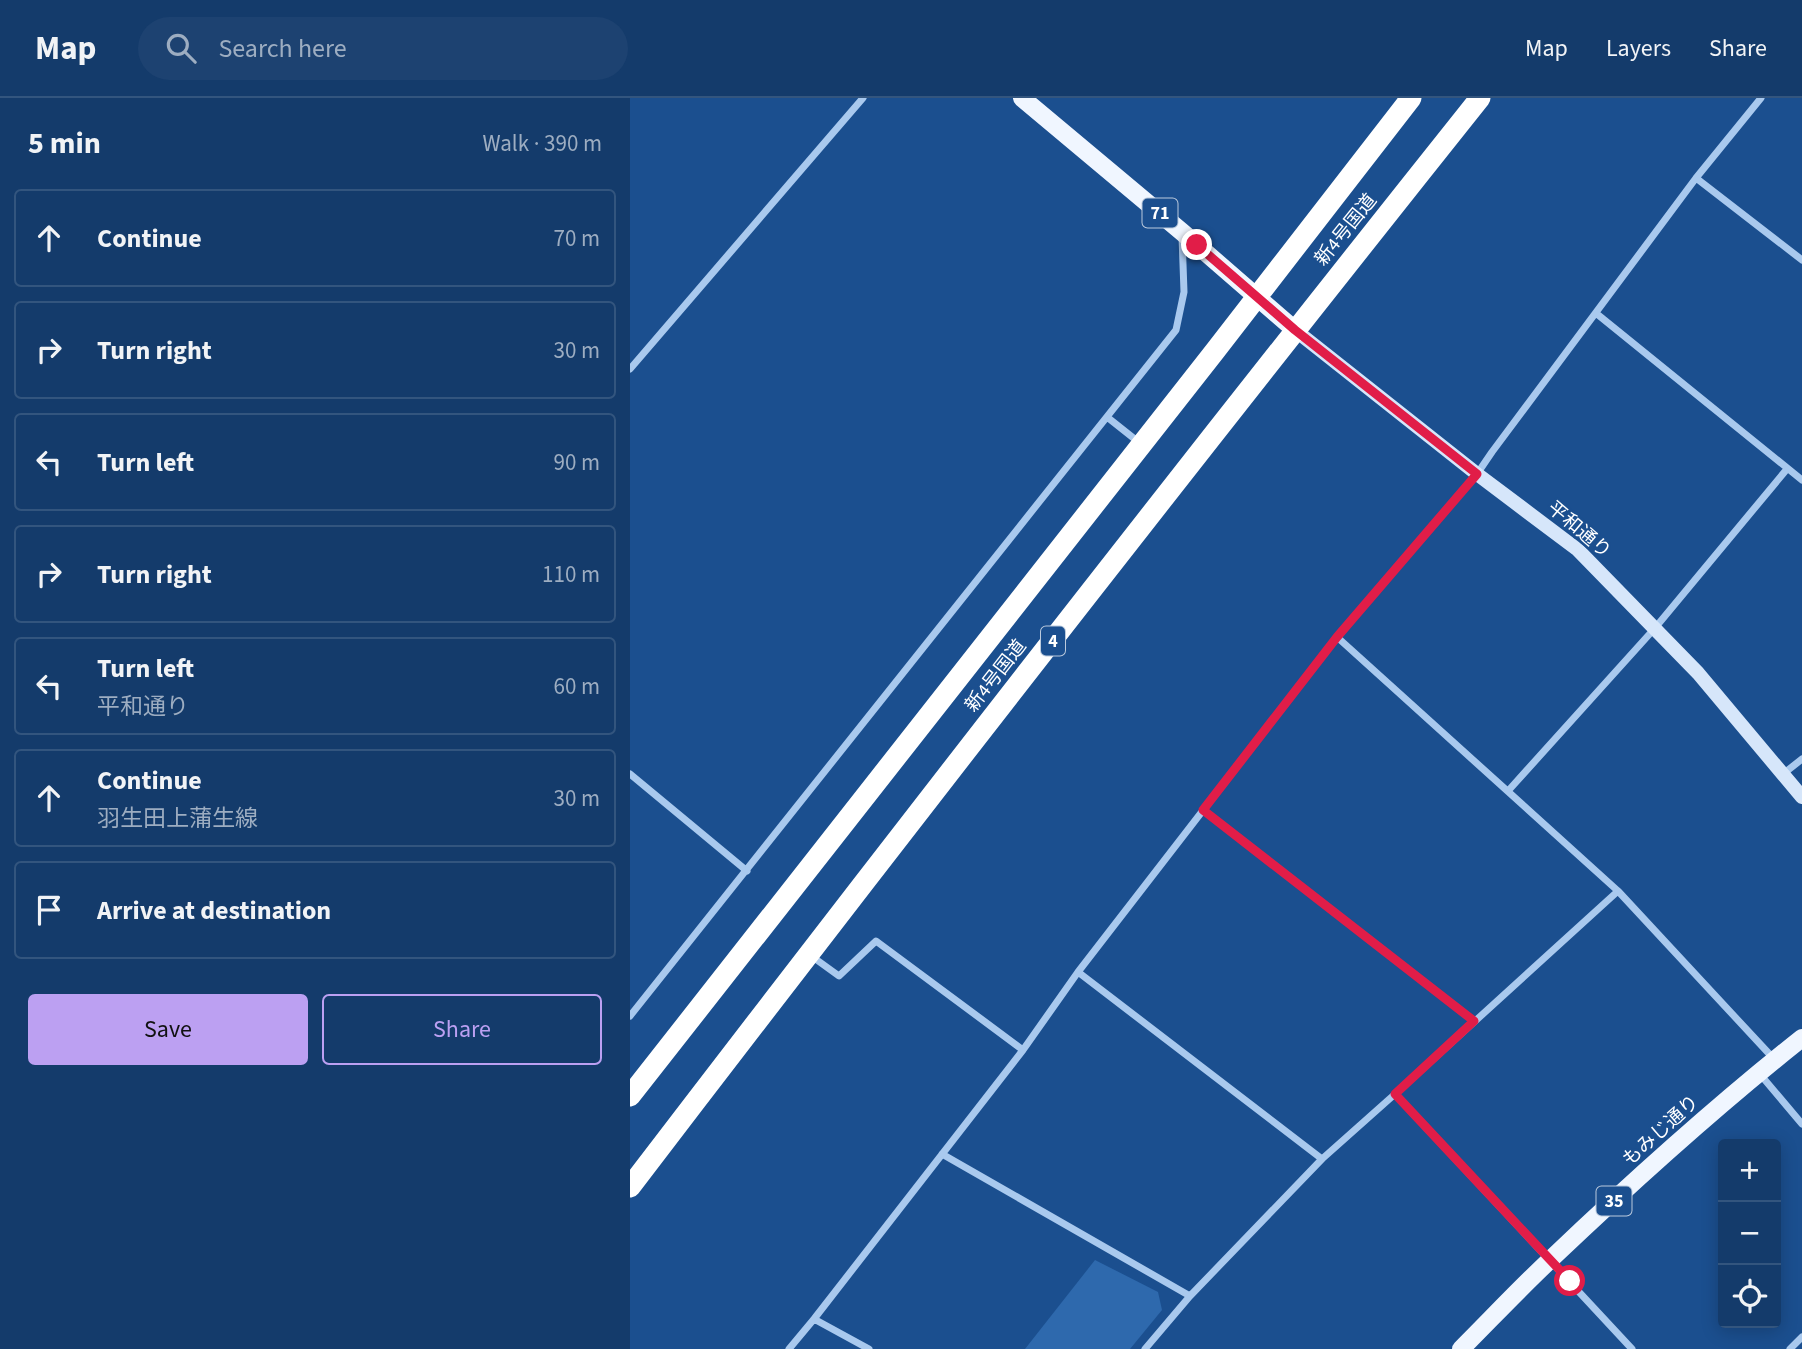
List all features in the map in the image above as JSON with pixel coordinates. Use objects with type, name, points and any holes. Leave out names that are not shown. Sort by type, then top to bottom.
[{"type":"highway","name":"新4号国道","points":[[630,1096],[1411,98]]},
{"type":"highway","name":"新4号国道","points":[[630,1187],[1295,330],[1480,98]]},
{"type":"main road","name":"71","points":[[1022,98],[1295,330]]},
{"type":"main road","name":"もみじ通り","points":[[1461,1349],[1549,1260],[1758,1073],[1802,1038]]},
{"type":"street","points":[[630,369],[863,98]]},
{"type":"street","points":[[789,1349],[1023,1050],[1079,972],[1337,637],[1477,474],[1696,178],[1761,98]]},
{"type":"street","points":[[1696,178],[1802,260]]},
{"type":"street","points":[[630,1016],[1175,330],[1184,292],[1182,232]]},
{"type":"street","points":[[1597,314],[1802,481]]},
{"type":"street","name":"平和通り","points":[[1295,330],[1578,550],[1698,673],[1802,797]]},
{"type":"street","points":[[1107,417],[1142,444]]},
{"type":"street","points":[[1508,791],[1655,628],[1787,469]]},
{"type":"street","points":[[1337,637],[1618,891],[1775,1059]]},
{"type":"street","points":[[1782,774],[1802,759]]},
{"type":"street","points":[[630,774],[747,871]]},
{"type":"street","points":[[1203,810],[1474,1021]]},
{"type":"street","points":[[1144,1349],[1190,1296],[1322,1159],[1618,891]]},
{"type":"street","points":[[809,954],[839,976],[876,942],[1023,1050]]},
{"type":"street","points":[[1079,972],[1322,1159]]},
{"type":"street","points":[[1758,1073],[1802,1124]]},
{"type":"street","points":[[1395,1094],[1632,1349]]},
{"type":"street","points":[[942,1154],[1190,1296]]},
{"type":"street","points":[[814,1319],[869,1349]]},
{"type":"street","points":[[1790,1349],[1802,1337]]},
{"type":"shaded area","points":[[1095,1260],[1158,1292],[1162,1310],[1130,1349],[1025,1349]]},
{"type":"route","points":[[1197,245],[1295,330],[1477,474],[1337,637],[1203,810],[1474,1021],[1395,1094],[1570,1281]]}]
